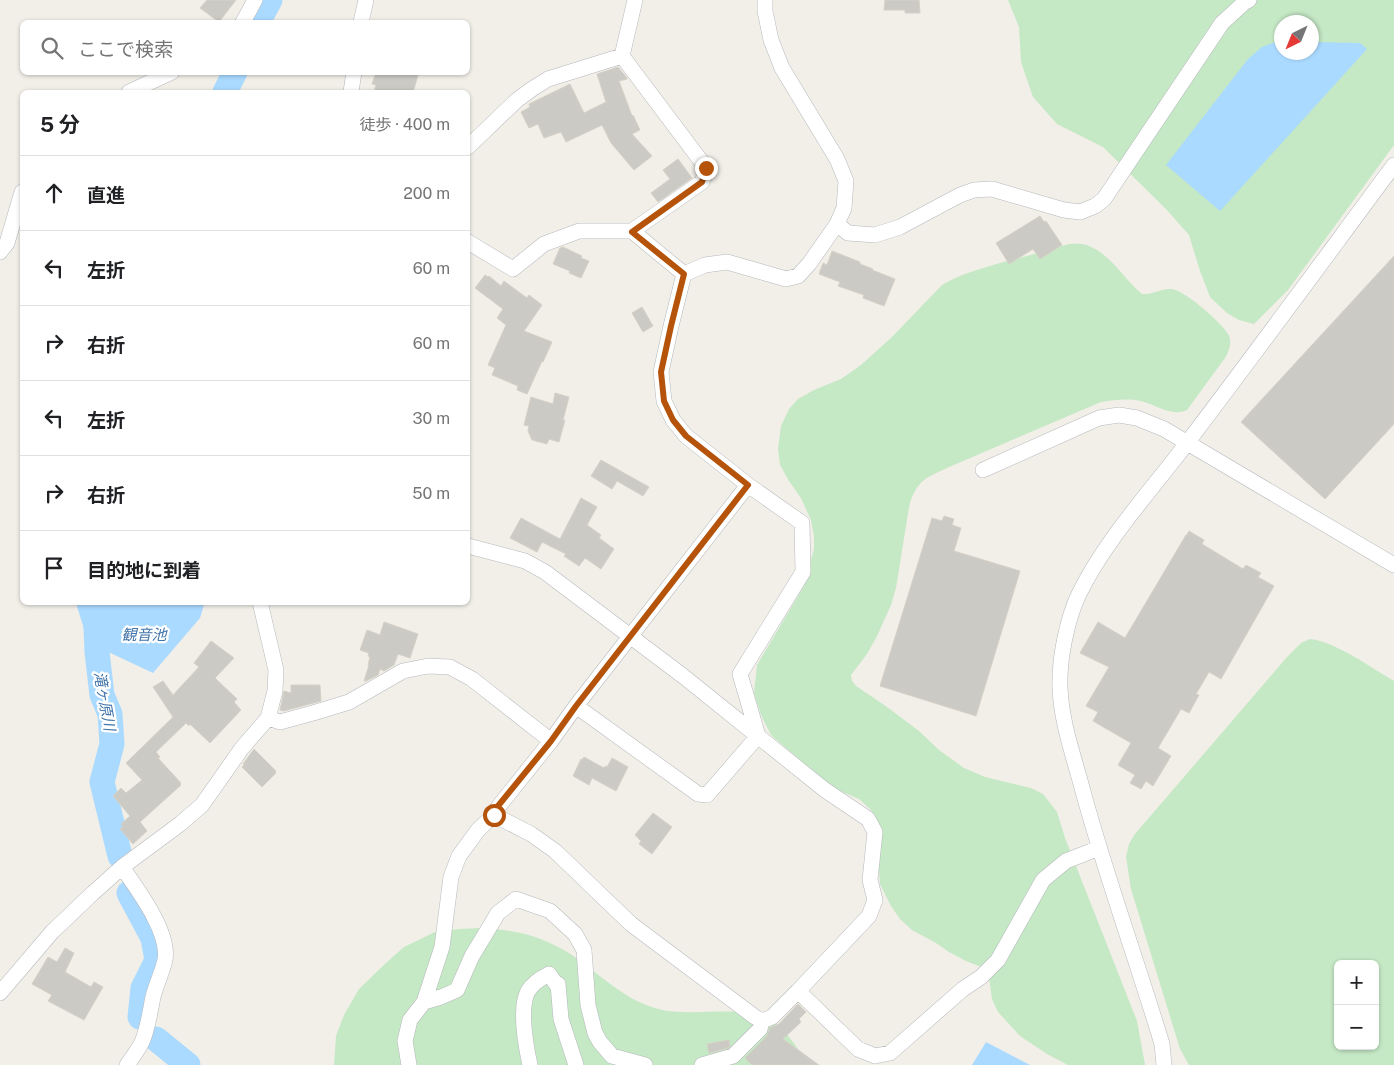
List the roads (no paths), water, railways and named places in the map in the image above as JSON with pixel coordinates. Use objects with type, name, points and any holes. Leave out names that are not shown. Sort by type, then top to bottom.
[{"type":"street","points":[[244,20],[255,0]]},
{"type":"street","points":[[361,20],[366,0]]},
{"type":"street","points":[[470,243],[513,269],[544,244],[579,231],[632,232],[702,182],[706,168],[622,56],[635,0]]},
{"type":"street","points":[[684,274],[705,264],[727,262],[786,279],[798,276],[809,264],[837,224],[844,208],[846,181],[837,159],[782,68],[770,40],[765,0]]},
{"type":"street","points":[[837,224],[848,233],[875,235],[900,227],[960,195],[974,190],[992,189],[1064,210],[1080,212],[1095,206],[1104,199],[1222,23],[1249,0]]},
{"type":"street","points":[[470,145],[532,88],[548,79],[622,56]]},
{"type":"street","points":[[133,90],[166,75]]},
{"type":"street","points":[[352,90],[354,75]]},
{"type":"street","points":[[1164,1065],[1160,1035],[1099,848],[1064,720],[1060,688],[1066,634],[1078,597],[1094,566],[1112,540],[1187,444],[1394,165]]},
{"type":"street","points":[[0,252],[7,243],[20,199]]},
{"type":"street","points":[[632,232],[684,274]]},
{"type":"street","points":[[684,274],[661,372],[664,401],[673,420],[686,436],[748,485],[802,524],[803,572],[740,674],[758,736]]},
{"type":"street","points":[[983,470],[1099,418],[1118,414],[1137,418],[1164,429],[1394,565]]},
{"type":"street","points":[[409,1065],[405,1041],[410,1020],[424,1002],[442,947],[452,877],[459,856],[478,830],[494,815],[498,806],[551,741],[576,706],[748,485]]},
{"type":"street","points":[[470,547],[525,561],[545,572],[683,676],[825,790],[868,819],[875,832],[870,880],[875,900],[868,916],[772,1017],[762,1021]]},
{"type":"street","points":[[0,993],[52,932],[122,867],[180,824],[202,805],[242,748],[268,718],[275,691],[276,670],[261,605]]},
{"type":"street","points":[[268,718],[280,722],[348,702],[403,671],[428,666],[450,667],[472,679],[551,741]]},
{"type":"street","points":[[576,706],[698,794],[707,795],[758,736]]},
{"type":"street","points":[[494,815],[531,834],[555,851],[631,924],[762,1021]]},
{"type":"street","points":[[798,991],[858,1049],[875,1056],[890,1053],[963,989],[981,977],[998,960],[1043,880],[1066,861],[1099,848]]},
{"type":"street","points":[[122,867],[144,900],[159,928],[165,950],[165,960],[153,996],[142,1042],[127,1065]]},
{"type":"street","points":[[424,1002],[457,990],[472,956],[498,914],[516,899],[550,911],[575,934],[584,950],[588,1005],[595,1032],[600,1042],[612,1056],[645,1065]]},
{"type":"street","points":[[530,1065],[525,1046],[523,1012],[528,992],[540,978],[549,974],[558,984],[561,1019],[576,1065]]},
{"type":"street","points":[[702,1065],[733,1056],[760,1029],[762,1021]]},
{"type":"water","points":[[1274,42],[1274,60],[1319,60],[1319,42],[1360,43],[1367,49],[1220,211],[1166,165],[1248,59],[1262,47]]},
{"type":"water","name":"観音池","points":[[77,605],[204,605],[200,618],[153,673],[102,649],[92,655]]},
{"type":"water","points":[[986,1042],[1030,1065],[972,1065]]},
{"type":"waterway","name":"滝ヶ原川","points":[[259,20],[270,0]]},
{"type":"waterway","name":"滝ヶ原川","points":[[226,90],[234,75]]},
{"type":"waterway","name":"滝ヶ原川","points":[[95,605],[97,652],[102,695],[110,714],[112,744],[102,782],[120,856]]},
{"type":"waterway","name":"滝ヶ原川","points":[[129,893],[153,938],[157,960],[143,988],[140,1017]]},
{"type":"waterway","name":"滝ヶ原川","points":[[156,1039],[188,1065]]}]
